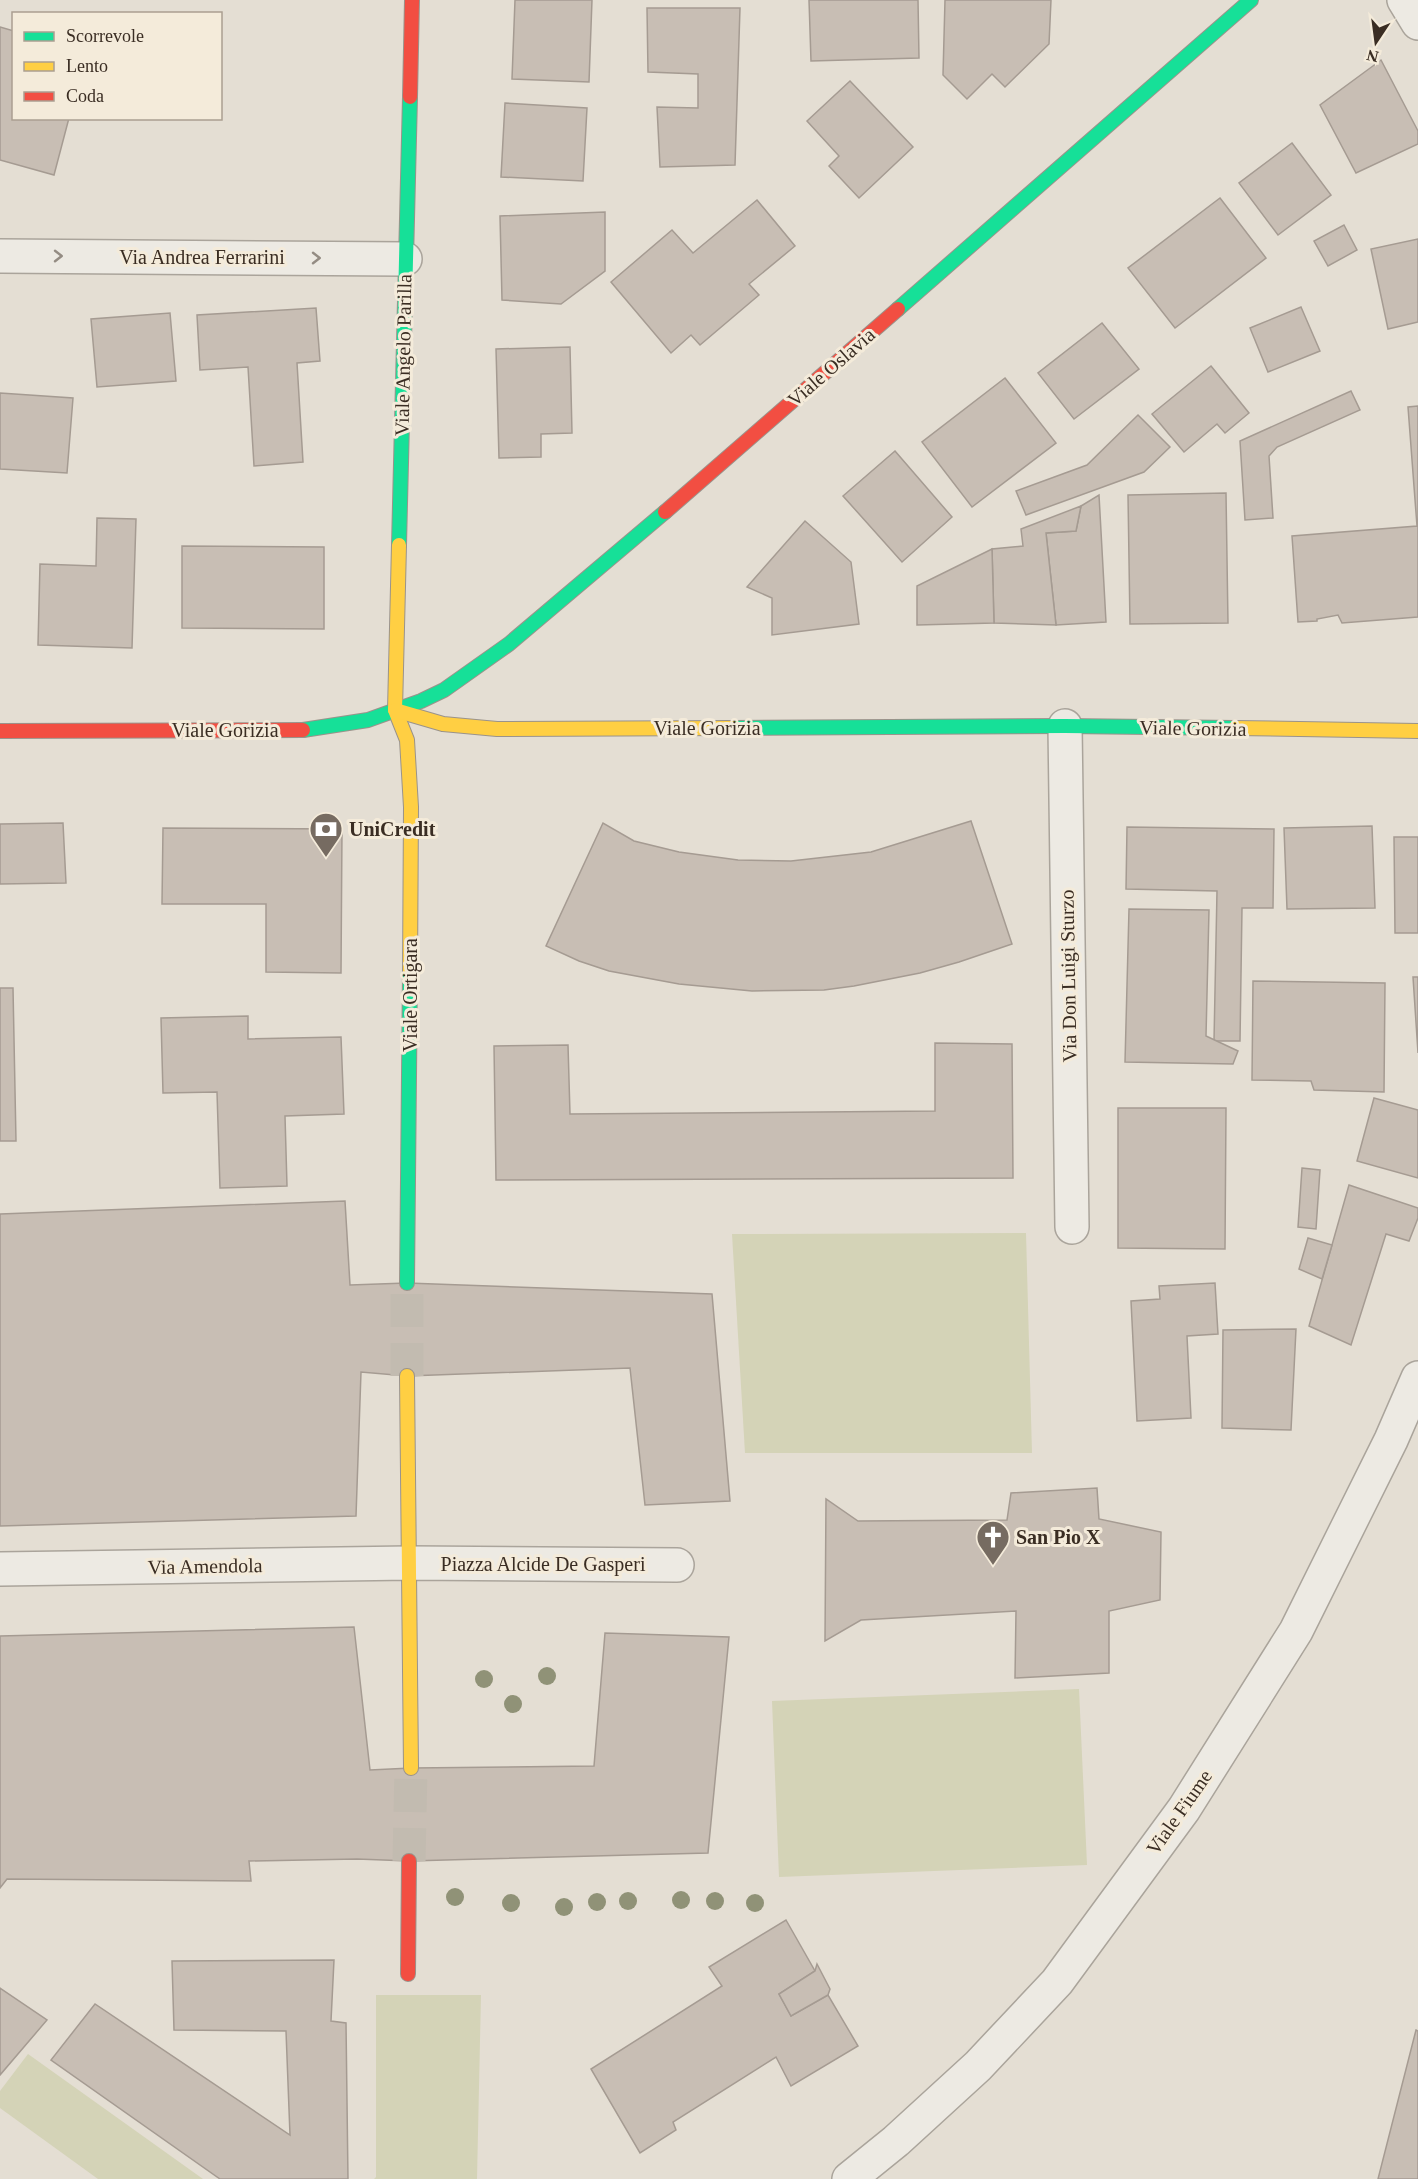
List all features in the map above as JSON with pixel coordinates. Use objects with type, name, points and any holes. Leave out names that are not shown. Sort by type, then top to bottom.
[{"type":"street","name":"Viale Angelo Parilla","points":[[395,710],[412,0]]},
{"type":"street","name":"Viale Oslavia","points":[[395,710],[444,690],[509,644],[634,539],[1251,0]]},
{"type":"street","points":[[1404,0],[1418,23]]},
{"type":"street","name":"Via Andrea Ferrarini","points":[[0,256],[405,258]]},
{"type":"street","name":"Viale Gorizia","points":[[0,731],[312,730],[368,720],[395,710],[443,724],[497,729],[1065,726],[1418,731]]},
{"type":"street","name":"Viale Ortigara","points":[[395,710],[407,740],[411,807],[407,1282]]},
{"type":"street","name":"Via Don Luigi Sturzo","points":[[1065,726],[1072,1227]]},
{"type":"street","points":[[407,1376],[411,1768]]},
{"type":"street","name":"Viale Fiume","points":[[849,2179],[978,2066],[1057,1982],[1184,1809],[1296,1631],[1391,1440],[1418,1378]]},
{"type":"street","name":"Piazza Alcide De Gasperi","points":[[409,1563],[677,1565]]},
{"type":"street","name":"Via Amendola","points":[[0,1569],[409,1563]]},
{"type":"street","points":[[408,1974],[409,1860]]},
{"type":"green space","points":[[1026,1233],[1032,1453],[745,1453],[732,1234]]},
{"type":"green space","points":[[1079,1689],[1087,1865],[779,1877],[772,1701]]},
{"type":"green space","points":[[376,1995],[481,1995],[477,2179],[374,2179],[376,2177]]},
{"type":"green space","points":[[28,2054],[203,2179],[98,2179],[0,2108],[0,2091]]},
{"type":"building","points":[[515,0],[592,0],[589,82],[512,79]]},
{"type":"building","points":[[809,0],[918,0],[919,58],[811,61]]},
{"type":"building","points":[[945,0],[1051,0],[1049,44],[1005,87],[992,74],[967,99],[943,75]]},
{"type":"building","points":[[647,8],[740,8],[735,165],[660,167],[657,107],[698,108],[698,74],[648,72]]},
{"type":"building","points":[[0,27],[12,30],[12,120],[68,120],[54,175],[0,160]]},
{"type":"building","points":[[1381,60],[1418,131],[1418,144],[1356,173],[1320,105]]},
{"type":"building","points":[[850,81],[913,147],[859,198],[829,166],[839,156],[807,121]]},
{"type":"building","points":[[505,103],[587,108],[583,181],[501,177]]},
{"type":"building","points":[[1292,143],[1331,195],[1278,235],[1239,183]]},
{"type":"building","points":[[1220,198],[1266,258],[1175,328],[1128,268]]},
{"type":"building","points":[[757,200],[795,246],[749,284],[759,295],[700,345],[691,335],[671,353],[611,282],[672,230],[693,253]]},
{"type":"building","points":[[605,212],[605,271],[561,304],[502,300],[500,216]]},
{"type":"building","points":[[1344,225],[1357,250],[1328,266],[1314,241]]},
{"type":"building","points":[[1418,239],[1418,322],[1388,329],[1371,249]]},
{"type":"building","points":[[1301,307],[1320,351],[1268,372],[1250,328]]},
{"type":"building","points":[[316,308],[320,361],[297,363],[303,462],[254,466],[248,367],[200,370],[197,315]]},
{"type":"building","points":[[170,313],[176,381],[97,387],[91,319]]},
{"type":"building","points":[[1102,323],[1139,369],[1074,419],[1038,373]]},
{"type":"building","points":[[570,347],[572,433],[541,434],[541,457],[499,458],[496,349]]},
{"type":"building","points":[[1211,366],[1249,413],[1225,433],[1217,424],[1184,452],[1152,414]]},
{"type":"building","points":[[1005,378],[1056,443],[972,507],[922,442]]},
{"type":"building","points":[[1351,391],[1360,410],[1277,447],[1269,456],[1273,518],[1245,520],[1240,441]]},
{"type":"building","points":[[0,393],[73,398],[67,473],[0,469]]},
{"type":"building","points":[[1418,406],[1418,617],[1342,623],[1338,615],[1317,619],[1317,621],[1298,622],[1292,536],[1417,526],[1408,407]]},
{"type":"building","points":[[1138,415],[1170,447],[1144,472],[1026,515],[1016,491],[1087,465]]},
{"type":"building","points":[[895,451],[952,517],[902,562],[843,496]]},
{"type":"building","points":[[1226,493],[1228,623],[1130,624],[1128,495]]},
{"type":"building","points":[[1099,495],[1106,622],[1056,625],[1046,533],[1076,531],[1081,506]]},
{"type":"building","points":[[1081,506],[1076,531],[1046,533],[1056,625],[994,623],[992,549],[1023,546],[1021,529]]},
{"type":"building","points":[[97,518],[136,519],[132,648],[38,645],[40,564],[96,566]]},
{"type":"building","points":[[805,521],[851,562],[859,624],[772,635],[772,598],[747,587]]},
{"type":"building","points":[[182,546],[324,547],[324,629],[182,628]]},
{"type":"building","points":[[992,549],[994,623],[917,625],[917,586]]},
{"type":"building","points":[[971,821],[1012,944],[959,962],[920,973],[854,986],[824,990],[752,991],[679,984],[609,971],[546,946],[603,823],[634,841],[679,852],[738,860],[791,861],[871,852]]},
{"type":"building","points":[[63,823],[66,883],[0,884],[0,824]]},
{"type":"building","points":[[1372,826],[1375,908],[1287,909],[1284,828]]},
{"type":"building","points":[[1127,827],[1274,829],[1273,908],[1242,908],[1240,1041],[1214,1041],[1217,891],[1126,889]]},
{"type":"building","points":[[163,828],[342,829],[341,973],[266,972],[266,904],[162,904]]},
{"type":"building","points":[[1394,837],[1418,837],[1418,933],[1395,933]]},
{"type":"building","points":[[1129,909],[1209,910],[1206,1036],[1238,1051],[1233,1064],[1125,1062]]},
{"type":"building","points":[[1413,977],[1418,977],[1418,1053]]},
{"type":"building","points":[[1253,981],[1385,983],[1384,1092],[1314,1090],[1311,1081],[1252,1080]]},
{"type":"building","points":[[0,988],[13,988],[16,1141],[0,1141]]},
{"type":"building","points":[[248,1016],[248,1039],[341,1037],[344,1114],[285,1116],[287,1186],[220,1188],[217,1092],[163,1093],[161,1018]]},
{"type":"building","points":[[935,1043],[1012,1044],[1013,1178],[496,1180],[494,1046],[568,1045],[570,1114],[935,1111]]},
{"type":"building","points":[[1374,1098],[1418,1110],[1418,1178],[1357,1161]]},
{"type":"building","points":[[1118,1108],[1226,1108],[1225,1249],[1118,1248]]},
{"type":"building","points":[[1302,1168],[1320,1170],[1316,1229],[1298,1227]]},
{"type":"building","points":[[1349,1185],[1418,1208],[1418,1218],[1409,1241],[1386,1234],[1351,1345],[1309,1326]]},
{"type":"building","points":[[345,1201],[350,1285],[407,1283],[712,1294],[730,1501],[645,1505],[630,1368],[407,1376],[361,1372],[356,1516],[0,1526],[0,1214]]},
{"type":"building","points":[[1308,1238],[1332,1245],[1322,1279],[1299,1269]]},
{"type":"building","points":[[1215,1283],[1218,1334],[1187,1336],[1191,1418],[1137,1421],[1131,1301],[1160,1299],[1159,1286]]},
{"type":"building","points":[[1296,1329],[1291,1430],[1222,1428],[1223,1330]]},
{"type":"building","name":"San Pio X","points":[[1097,1488],[1099,1519],[1161,1532],[1160,1600],[1109,1611],[1109,1673],[1015,1678],[1016,1611],[861,1620],[825,1641],[826,1499],[858,1521],[1007,1520],[1011,1493]]},
{"type":"building","points":[[354,1627],[370,1770],[594,1766],[605,1633],[729,1637],[708,1853],[409,1861],[357,1859],[249,1861],[251,1881],[7,1879],[0,1888],[0,1636]]},
{"type":"building","points":[[786,1920],[815,1971],[779,1994],[791,2016],[828,1995],[858,2046],[791,2086],[776,2057],[673,2122],[676,2130],[640,2153],[591,2069],[722,1986],[709,1967]]},
{"type":"building","points":[[334,1960],[331,2021],[346,2023],[348,2179],[220,2179],[51,2060],[95,2004],[290,2135],[286,2031],[174,2030],[172,1961]]},
{"type":"building","points":[[817,1964],[830,1989],[828,1995],[791,2016],[779,1994],[815,1971]]},
{"type":"building","points":[[0,1988],[47,2020],[0,2075]]},
{"type":"building","points":[[1416,2030],[1418,2031],[1418,2179],[1378,2179]]},
{"type":"tunnel","points":[[407,1283],[407,1376]]},
{"type":"tunnel","points":[[409,1861],[411,1768]]},
{"type":"traffic: fast","points":[[898,309],[1251,0]]},
{"type":"traffic: fast","points":[[399,545],[410,97]]},
{"type":"traffic: fast","points":[[303,730],[368,720],[444,690],[509,644],[665,512]]},
{"type":"traffic: fast","points":[[733,728],[1065,726],[1235,728]]},
{"type":"traffic: fast","points":[[407,1283],[410,972]]},
{"type":"traffic: slow","points":[[399,545],[395,710],[407,740],[411,807],[410,972]]},
{"type":"traffic: slow","points":[[395,710],[443,724],[497,729],[733,728]]},
{"type":"traffic: slow","points":[[1235,728],[1418,731]]},
{"type":"traffic: slow","points":[[407,1376],[411,1768]]},
{"type":"traffic: jam","points":[[410,97],[412,0]]},
{"type":"traffic: jam","points":[[665,512],[898,309]]},
{"type":"traffic: jam","points":[[0,731],[303,730]]},
{"type":"traffic: jam","points":[[408,1974],[409,1861]]},
{"type":"place","name":"UniCredit","points":[[326,858]]},
{"type":"place","name":"San Pio X","points":[[993,1566]]}]
